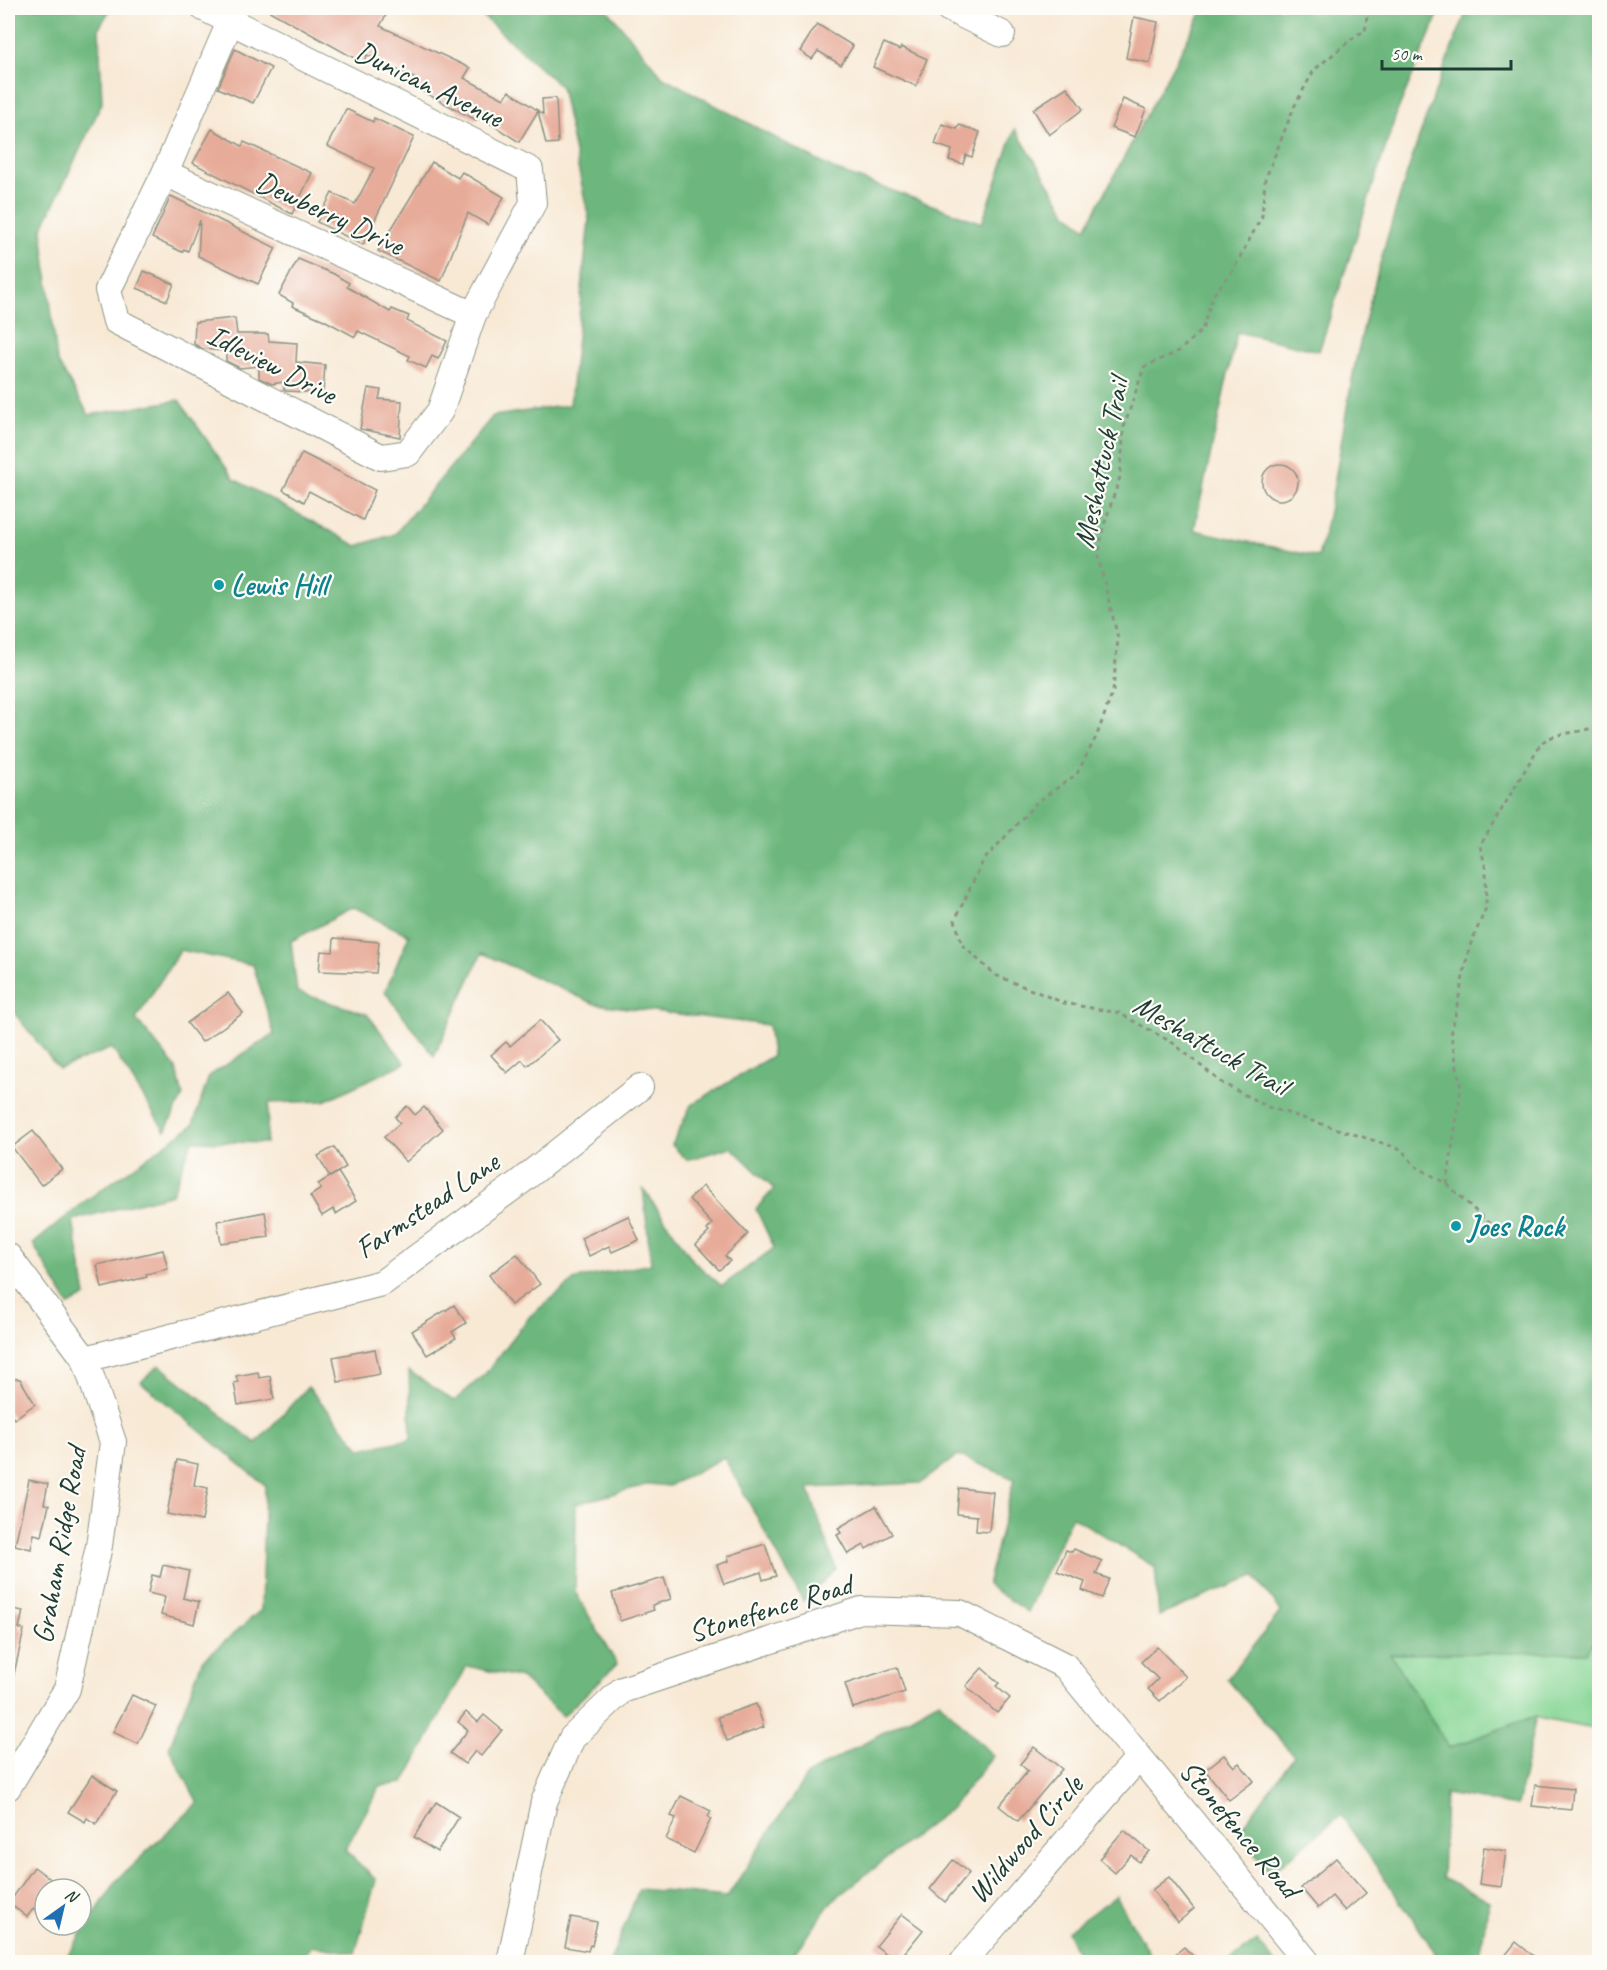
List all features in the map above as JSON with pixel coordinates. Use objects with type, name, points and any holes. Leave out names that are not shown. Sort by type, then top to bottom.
[{"type":"street","name":"Dunican Avenue","points":[[204,8],[530,170],[532,203],[473,315]]},
{"type":"street","points":[[948,8],[1002,34]]},
{"type":"street","points":[[165,173],[230,22]]},
{"type":"street","name":"Dewberry Drive","points":[[165,173],[473,315]]},
{"type":"street","name":"Idleview Drive","points":[[165,173],[108,290],[116,321],[381,457],[408,453],[440,411],[473,315]]},
{"type":"street","name":"Farmstead Lane","points":[[85,1359],[382,1283],[520,1182],[640,1087]]},
{"type":"street","name":"Graham Ridge Road","points":[[8,1256],[85,1359],[112,1442],[99,1546],[67,1689],[8,1787]]},
{"type":"street","name":"Stonefence Road","points":[[510,1962],[544,1802],[572,1738],[622,1690],[861,1610],[960,1613],[1065,1666],[1307,1962]]},
{"type":"street","name":"Wildwood Circle","points":[[963,1962],[1138,1758]]},
{"type":"path","name":"Meshattuck Trail","points":[[1368,8],[1365,32],[1314,70],[1294,107],[1265,180],[1262,216],[1233,270],[1213,295],[1202,330],[1179,351],[1144,367],[1124,427],[1120,477],[1103,528],[1098,556],[1118,638],[1113,691],[1097,735],[1077,774],[1037,802],[983,861],[956,920],[962,945],[994,975],[1064,1003],[1119,1014],[1173,1043],[1222,1083],[1268,1107],[1401,1149],[1416,1166],[1447,1184],[1500,1234]]},
{"type":"path","points":[[1447,1184],[1461,1088],[1451,1035],[1469,948],[1486,908],[1486,868],[1480,846],[1541,743],[1548,738],[1592,729],[1599,724]]},
{"type":"green space","points":[[8,8],[111,8],[99,28],[102,103],[42,229],[57,361],[89,415],[179,400],[234,479],[357,546],[395,534],[493,416],[570,405],[589,219],[561,87],[474,8],[606,8],[663,77],[835,170],[982,223],[1015,129],[1068,214],[1086,228],[1204,8],[1441,8],[1397,112],[1319,351],[1237,332],[1194,530],[1318,557],[1330,508],[1356,360],[1378,270],[1419,137],[1468,8],[1599,8],[1599,1634],[1587,1652],[1390,1654],[1449,1748],[1536,1716],[1517,1806],[1445,1794],[1442,1878],[1489,1901],[1480,1954],[1491,1962],[1442,1962],[1341,1815],[1270,1874],[1240,1830],[1294,1756],[1227,1679],[1281,1611],[1254,1576],[1159,1616],[1155,1567],[1072,1516],[1027,1612],[987,1585],[1014,1479],[958,1455],[921,1483],[808,1488],[836,1569],[803,1601],[724,1457],[669,1486],[649,1484],[576,1504],[575,1592],[617,1664],[563,1716],[521,1678],[467,1666],[404,1783],[380,1786],[345,1850],[376,1880],[355,1953],[312,1946],[300,1962],[63,1962],[79,1937],[93,1937],[93,1916],[117,1880],[198,1803],[169,1748],[202,1661],[261,1610],[265,1485],[141,1382],[159,1365],[256,1443],[308,1387],[361,1449],[411,1439],[409,1371],[454,1401],[486,1373],[530,1316],[576,1279],[651,1264],[643,1188],[694,1262],[722,1286],[774,1248],[756,1209],[774,1189],[731,1147],[687,1160],[672,1145],[691,1105],[772,1056],[768,1025],[595,1004],[482,953],[434,1056],[385,992],[409,935],[353,908],[291,941],[297,992],[367,1014],[405,1063],[324,1101],[269,1103],[266,1143],[192,1141],[172,1194],[73,1220],[86,1296],[69,1306],[33,1244],[88,1199],[193,1125],[209,1076],[274,1034],[253,965],[180,950],[136,1019],[176,1068],[183,1096],[165,1131],[112,1048],[59,1069],[8,1005]]},
{"type":"green space","points":[[1599,1486],[1599,1730],[1532,1717],[1449,1748],[1418,1698],[1334,1685]]},
{"type":"green space","points":[[939,1701],[993,1756],[952,1807],[832,1901],[788,1962],[610,1962],[639,1889],[727,1897],[807,1775]]},
{"type":"green space","points":[[1116,1896],[1154,1962],[1081,1962],[1067,1931]]},
{"type":"green space","points":[[1257,1941],[1275,1962],[1228,1962]]},
{"type":"building","points":[[264,8],[371,8],[386,15],[380,26],[470,68],[464,78],[504,99],[509,91],[543,114],[542,99],[556,98],[558,143],[546,144],[538,111],[519,142],[479,116],[476,120],[410,85],[414,78],[367,55],[363,63]]},
{"type":"building","points":[[1134,17],[1158,22],[1150,63],[1126,58]]},
{"type":"building","points":[[817,24],[853,46],[841,65],[818,51],[812,59],[800,51]]},
{"type":"building","points":[[884,43],[900,50],[901,47],[927,59],[916,86],[873,67]]},
{"type":"building","points":[[235,49],[271,68],[253,103],[218,88]]},
{"type":"building","points":[[1067,87],[1083,109],[1049,135],[1033,109]]},
{"type":"building","points":[[1123,99],[1146,109],[1135,137],[1111,128]]},
{"type":"building","points":[[346,109],[373,122],[374,118],[414,137],[363,245],[317,222],[332,193],[355,204],[374,168],[327,146]]},
{"type":"building","points":[[942,124],[957,129],[959,125],[980,132],[972,157],[966,155],[963,164],[949,160],[952,150],[935,144]]},
{"type":"building","points":[[212,129],[242,146],[244,142],[312,173],[292,214],[193,163]]},
{"type":"building","points":[[432,162],[458,178],[462,172],[504,197],[488,225],[468,213],[441,281],[378,251]]},
{"type":"building","points":[[171,196],[276,248],[258,284],[198,256],[200,220],[188,251],[184,249],[182,252],[152,238]]},
{"type":"building","points":[[298,259],[334,274],[349,283],[347,287],[390,312],[392,309],[409,316],[407,321],[447,341],[438,359],[432,356],[426,368],[408,360],[410,356],[358,331],[355,337],[292,306],[293,303],[279,295]]},
{"type":"building","points":[[144,271],[174,284],[167,301],[137,288]]},
{"type":"building","points":[[235,318],[237,334],[268,334],[269,341],[297,343],[296,362],[325,365],[323,393],[286,391],[284,382],[272,384],[259,378],[259,366],[240,368],[226,361],[226,351],[203,349],[194,344],[195,322]]},
{"type":"building","points":[[368,388],[381,390],[379,399],[402,401],[400,437],[360,429]]},
{"type":"building","points":[[302,453],[375,490],[363,520],[309,491],[304,502],[283,490]]},
{"type":"building","points":[[1280,464],[1293,469],[1298,482],[1293,495],[1280,500],[1267,495],[1262,482],[1267,469]]},
{"type":"building","points":[[334,938],[379,942],[376,973],[319,971],[321,951],[333,952]]},
{"type":"building","points":[[228,993],[243,1013],[202,1042],[187,1023]]},
{"type":"building","points":[[540,1020],[558,1040],[527,1066],[522,1060],[507,1073],[491,1055],[506,1042],[510,1046]]},
{"type":"building","points":[[407,1106],[415,1115],[424,1107],[443,1129],[406,1162],[384,1137],[400,1123],[395,1117]]},
{"type":"building","points":[[33,1131],[62,1169],[41,1185],[12,1147]]},
{"type":"building","points":[[334,1147],[346,1167],[330,1177],[318,1156]]},
{"type":"building","points":[[338,1172],[356,1201],[336,1214],[333,1209],[322,1216],[310,1196],[321,1189],[318,1184]]},
{"type":"building","points":[[703,1186],[748,1234],[725,1256],[730,1261],[719,1270],[696,1245],[709,1232],[707,1230],[712,1224],[689,1199]]},
{"type":"building","points":[[265,1212],[269,1237],[221,1243],[217,1221]]},
{"type":"building","points":[[628,1216],[639,1240],[612,1252],[609,1246],[589,1256],[581,1238]]},
{"type":"building","points":[[163,1250],[168,1269],[146,1274],[147,1277],[102,1288],[97,1265]]},
{"type":"building","points":[[517,1254],[540,1284],[511,1305],[489,1275]]},
{"type":"building","points":[[454,1305],[466,1323],[452,1332],[456,1338],[427,1355],[412,1331]]},
{"type":"building","points":[[375,1349],[380,1374],[338,1382],[333,1357]]},
{"type":"building","points":[[258,1372],[259,1378],[270,1376],[274,1399],[238,1405],[234,1383],[238,1382],[236,1376]]},
{"type":"building","points":[[8,1378],[20,1379],[35,1404],[14,1419],[8,1411]]},
{"type":"building","points":[[177,1460],[198,1464],[194,1485],[208,1488],[202,1521],[167,1514]]},
{"type":"building","points":[[29,1480],[48,1484],[44,1504],[49,1505],[42,1536],[34,1534],[31,1549],[15,1545]]},
{"type":"building","points":[[959,1488],[993,1492],[989,1532],[976,1531],[977,1516],[957,1514]]},
{"type":"building","points":[[876,1506],[892,1534],[866,1549],[864,1545],[848,1554],[837,1535],[841,1533],[838,1528]]},
{"type":"building","points":[[765,1544],[776,1576],[763,1580],[761,1572],[724,1584],[717,1565],[729,1561],[728,1556]]},
{"type":"building","points":[[1074,1549],[1102,1561],[1096,1574],[1109,1579],[1102,1598],[1082,1590],[1085,1582],[1057,1571],[1066,1550],[1072,1552]]},
{"type":"building","points":[[163,1565],[189,1571],[183,1598],[199,1602],[194,1624],[161,1615],[165,1597],[148,1593],[152,1575],[160,1577]]},
{"type":"building","points":[[664,1578],[671,1599],[652,1605],[654,1610],[620,1621],[612,1593]]},
{"type":"building","points":[[8,1608],[23,1611],[19,1628],[24,1630],[13,1678],[8,1677]]},
{"type":"building","points":[[1157,1647],[1186,1677],[1160,1701],[1148,1689],[1158,1679],[1141,1662]]},
{"type":"building","points":[[897,1667],[905,1692],[853,1708],[845,1684]]},
{"type":"building","points":[[982,1668],[999,1683],[996,1686],[1010,1698],[997,1713],[966,1686]]},
{"type":"building","points":[[132,1695],[156,1706],[138,1744],[113,1732]]},
{"type":"building","points":[[756,1704],[764,1727],[727,1741],[718,1717]]},
{"type":"building","points":[[466,1712],[478,1722],[484,1715],[502,1730],[481,1756],[475,1751],[465,1764],[450,1753],[468,1730],[458,1722]]},
{"type":"building","points":[[1034,1747],[1062,1769],[1018,1821],[999,1806],[1028,1771],[1020,1764]]},
{"type":"building","points":[[1224,1755],[1234,1767],[1239,1763],[1254,1781],[1229,1800],[1205,1770]]},
{"type":"building","points":[[92,1775],[117,1791],[96,1824],[87,1818],[85,1822],[68,1812]]},
{"type":"building","points":[[1535,1785],[1573,1789],[1571,1810],[1532,1806]]},
{"type":"building","points":[[681,1796],[711,1811],[708,1817],[711,1819],[694,1853],[666,1839],[676,1818],[671,1816]]},
{"type":"building","points":[[436,1802],[459,1817],[437,1852],[414,1837]]},
{"type":"building","points":[[1124,1830],[1149,1851],[1139,1862],[1131,1855],[1115,1873],[1099,1859]]},
{"type":"building","points":[[1484,1847],[1506,1851],[1501,1887],[1479,1884]]},
{"type":"building","points":[[1336,1858],[1366,1893],[1345,1911],[1332,1896],[1318,1908],[1301,1888]]},
{"type":"building","points":[[953,1860],[969,1873],[945,1902],[930,1889]]},
{"type":"building","points":[[34,1867],[48,1877],[33,1877],[33,1909],[27,1917],[9,1903]]},
{"type":"building","points":[[1169,1877],[1194,1909],[1178,1922],[1152,1890]]},
{"type":"building","points":[[902,1914],[923,1930],[897,1962],[876,1946]]},
{"type":"building","points":[[571,1917],[597,1922],[592,1946],[590,1945],[588,1951],[565,1947]]},
{"type":"building","points":[[1516,1942],[1541,1962],[1500,1962]]},
{"type":"building","points":[[1184,1947],[1199,1962],[1166,1962]]},
{"type":"place","name":"Lewis Hill","points":[[219,585]]},
{"type":"place","name":"Joes Rock","points":[[1456,1226]]}]
